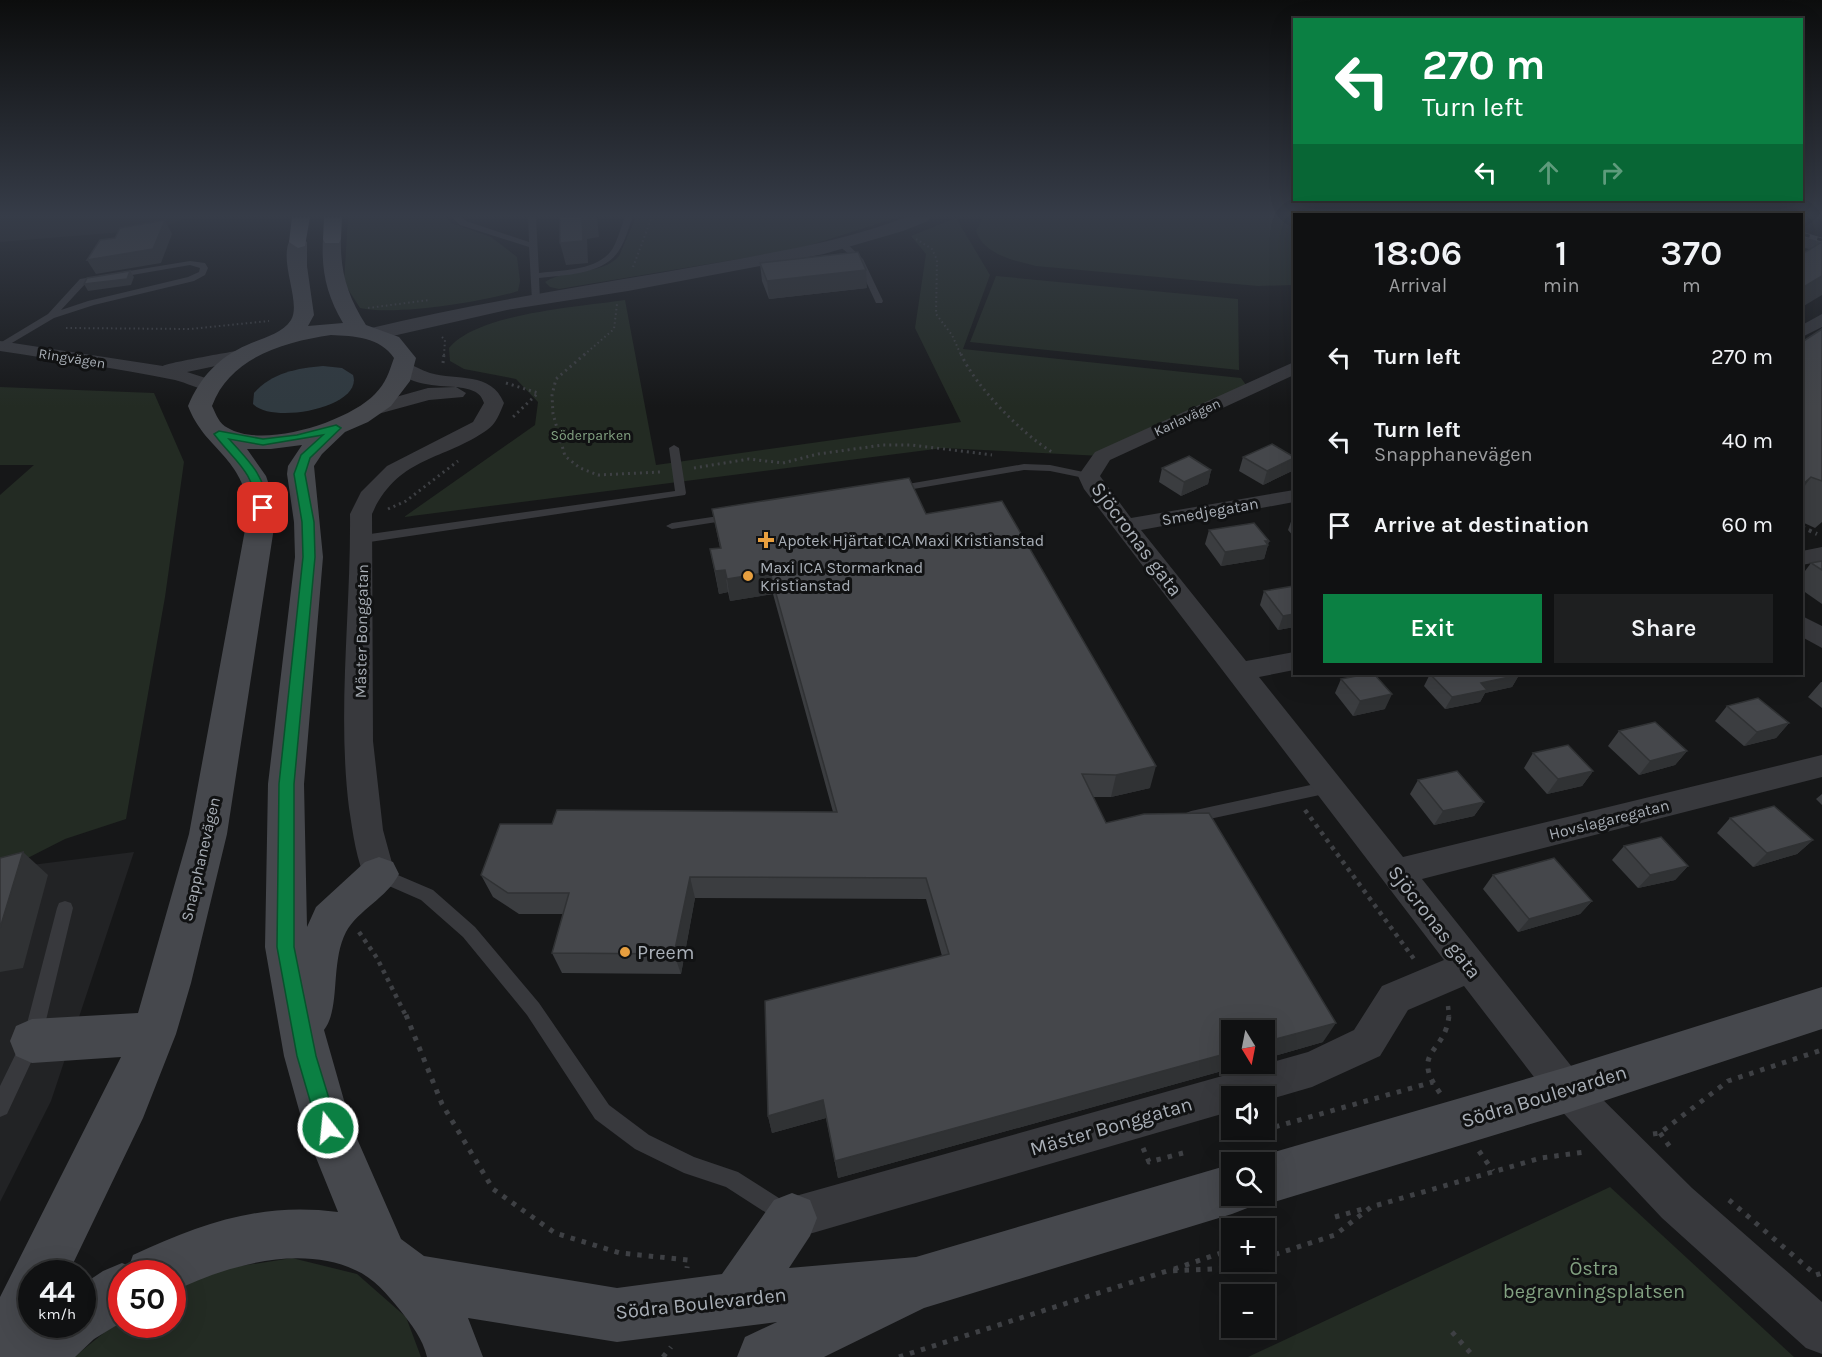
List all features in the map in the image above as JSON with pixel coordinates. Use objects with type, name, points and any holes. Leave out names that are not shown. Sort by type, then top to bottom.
[{"type":"main road","points":[[208,385],[220,372],[297,327],[304,315],[299,280]]},
{"type":"main road","points":[[332,280],[341,304],[367,332]]},
{"type":"main road","points":[[280,339],[331,329],[367,332],[391,342],[404,363],[392,388],[304,457],[300,474],[308,522],[309,557],[286,784],[286,947],[307,1056],[328,1128],[399,1267],[452,1341],[455,1357]]},
{"type":"main road","name":"Snapphanevägen","points":[[47,1260],[126,1101],[154,1034],[208,834],[262,523],[260,486],[252,471],[203,415],[200,406],[208,385]]},
{"type":"main road","points":[[219,434],[263,442],[297,438],[351,420]]},
{"type":"main road","points":[[307,1056],[314,963],[330,920],[380,874]]},
{"type":"main road","name":"Södra Boulevarden","points":[[1275,1177],[1567,1090],[1822,1008]]},
{"type":"main road","points":[[32,1041],[154,1034]]},
{"type":"main road","name":"Södra Boulevarden","points":[[765,1357],[916,1284],[1221,1192]]},
{"type":"main road","points":[[737,1299],[792,1218]]},
{"type":"main road","name":"Södra Boulevarden","points":[[178,1260],[258,1234],[324,1233],[399,1267],[509,1299],[617,1315],[737,1299],[916,1284]]},
{"type":"main road","points":[[0,1354],[18,1319]]},
{"type":"main road","points":[[32,1357],[56,1338]]},
{"type":"street","points":[[367,332],[420,331],[462,315],[652,280]]},
{"type":"street","points":[[1803,312],[1822,319]]},
{"type":"street","points":[[1803,331],[1822,319]]},
{"type":"street","points":[[404,363],[420,331]]},
{"type":"street","name":"Ringvägen","points":[[0,346],[144,368],[195,378],[208,385]]},
{"type":"street","name":"Ringvägen","points":[[144,368],[201,365],[248,354]]},
{"type":"street","name":"Mäster Bonggatan","points":[[380,874],[371,847],[360,778],[362,527],[371,492],[380,481],[409,461],[462,446],[488,418],[494,403],[489,392],[479,386],[430,379],[404,363]]},
{"type":"street","name":"Karlavägen","points":[[1091,472],[1102,456],[1293,368]]},
{"type":"street","name":"Mäster Bonggatan","points":[[351,420],[428,394],[459,394],[473,401],[478,412],[462,446]]},
{"type":"street","name":"Sjöcronas gata","points":[[1091,472],[1092,484],[1567,1090],[1677,1203],[1822,1332]]},
{"type":"street","name":"Smedjegatan","points":[[1126,526],[1293,496]]},
{"type":"street","points":[[1803,558],[1822,554]]},
{"type":"street","points":[[1803,626],[1822,639]]},
{"type":"street","points":[[1240,672],[1293,661]]},
{"type":"street","name":"Hovslagaregatan","points":[[1396,872],[1822,766]]},
{"type":"street","name":"Mäster Bonggatan","points":[[792,1218],[1312,1069],[1367,1043],[1395,998],[1431,981],[1471,968]]},
{"type":"lane","points":[[51,316],[83,281],[87,280]]},
{"type":"lane","points":[[0,346],[51,316],[118,296],[185,280]]},
{"type":"lane","points":[[535,280],[536,300]]},
{"type":"lane","points":[[870,280],[879,301]]},
{"type":"lane","points":[[362,527],[681,493],[674,448]]},
{"type":"lane","points":[[881,492],[1024,467],[1091,472]]},
{"type":"lane","points":[[672,526],[742,515]]},
{"type":"lane","points":[[1189,817],[1329,786]]},
{"type":"lane","points":[[380,874],[427,895],[469,932],[533,1009],[602,1112],[642,1142],[691,1166],[731,1179],[792,1218]]},
{"type":"lane","points":[[0,1107],[32,1041],[65,908]]},
{"type":"path","points":[[630,280],[614,314],[617,322],[614,329],[555,379],[552,395],[553,414],[566,456],[580,468],[598,476],[667,472]]},
{"type":"path","points":[[937,280],[936,314],[986,393],[1033,441],[1070,464],[1091,472]]},
{"type":"path","points":[[396,304],[399,313],[420,331],[445,340],[442,359],[447,367]]},
{"type":"path","points":[[500,381],[538,393],[508,421]]},
{"type":"path","points":[[686,469],[749,459],[783,463],[818,454],[883,445],[912,445],[1000,456]]},
{"type":"path","points":[[362,527],[406,501],[462,446]]},
{"type":"path","points":[[1803,527],[1822,536]]},
{"type":"path","points":[[343,908],[377,958],[401,1003],[442,1104],[493,1189],[555,1233],[620,1253],[688,1260],[680,1335],[663,1357]]},
{"type":"path","points":[[1335,1218],[1541,1158],[1600,1150],[1618,1142],[1660,1132],[1728,1081],[1822,1050]]},
{"type":"path","points":[[1275,1127],[1433,1082]]},
{"type":"path","points":[[1660,1132],[1678,1157]]},
{"type":"path","points":[[1721,1194],[1816,1275],[1822,1273]]},
{"type":"path","points":[[1275,1254],[1335,1235],[1371,1207]]},
{"type":"path","points":[[899,1357],[1221,1253]]},
{"type":"path","points":[[1167,1271],[1221,1269]]},
{"type":"path","points":[[1452,1332],[1474,1357]]},
{"type":"shaded area","points":[[323,366],[342,368],[353,375],[353,386],[345,396],[331,404],[315,409],[279,413],[263,410],[253,404],[254,393],[277,376],[304,368]]},
{"type":"shaded area","points":[[134,852],[51,1101],[0,1202],[0,869]]},
{"type":"green space","points":[[344,280],[520,281],[518,291],[503,295],[439,307],[394,310],[360,308]]},
{"type":"green space","points":[[611,280],[559,289],[550,287],[545,282]]},
{"type":"green space","name":"Söderparken","points":[[922,280],[988,280],[963,349],[1241,378],[1249,389],[1102,456],[943,448],[404,517],[535,425],[538,402],[516,379],[464,369],[450,361],[449,348],[463,336],[482,327],[505,319],[557,309],[625,300],[656,465],[961,422],[915,328]]},
{"type":"green space","points":[[994,280],[1042,280],[1238,299],[1239,370],[970,342]]},
{"type":"green space","points":[[1195,280],[1293,280],[1293,285],[1258,286]]},
{"type":"green space","points":[[0,387],[154,393],[184,462],[165,597],[126,819],[65,839],[10,867],[0,869],[0,495],[34,465],[0,465]]},
{"type":"green space","name":"Östra begravningsplatsen","points":[[1610,1187],[1794,1357],[1248,1357]]},
{"type":"green space","points":[[292,1258],[357,1274],[406,1317],[421,1357],[74,1357],[108,1330],[108,1338],[186,1338],[186,1284],[215,1270]]},
{"type":"building","points":[[86,280],[116,280],[84,284]]},
{"type":"building","points":[[1803,280],[1815,280],[1803,287]]},
{"type":"building","points":[[1822,329],[1822,481],[1811,477],[1803,484],[1803,341]]},
{"type":"building","points":[[1272,444],[1293,458],[1267,471],[1243,457]]},
{"type":"building","points":[[1189,456],[1211,470],[1184,482],[1162,468]]},
{"type":"building","points":[[909,478],[926,514],[1002,501],[1156,766],[1116,775],[1082,774],[1106,823],[1144,814],[1209,813],[1336,1023],[1275,1039],[1275,1020],[1221,1020],[1221,1055],[835,1161],[823,1100],[768,1116],[765,1001],[949,954],[926,878],[690,877],[674,954],[552,953],[569,893],[508,893],[481,875],[500,824],[552,824],[557,810],[837,812],[770,572],[727,579],[725,570],[715,571],[710,549],[721,548],[712,509]]},
{"type":"building","points":[[1254,523],[1269,541],[1265,541],[1268,545],[1225,552],[1209,530]]},
{"type":"building","points":[[1822,561],[1822,570],[1811,563]]},
{"type":"building","points":[[1293,586],[1293,614],[1283,616],[1264,591]]},
{"type":"building","points":[[1375,675],[1392,694],[1360,701],[1341,679]]},
{"type":"building","points":[[1431,675],[1519,675],[1481,683],[1487,690],[1452,697]]},
{"type":"building","points":[[1758,698],[1789,723],[1757,732],[1727,706]]},
{"type":"building","points":[[1655,722],[1687,751],[1650,761],[1619,731]]},
{"type":"building","points":[[1568,745],[1593,771],[1558,779],[1533,753]]},
{"type":"building","points":[[1457,771],[1484,802],[1443,811],[1418,780]]},
{"type":"building","points":[[1774,806],[1813,840],[1767,853],[1730,818]]},
{"type":"building","points":[[1661,837],[1688,866],[1650,875],[1624,846]]},
{"type":"building","points":[[23,852],[0,928],[0,858]]},
{"type":"building","points":[[1554,858],[1592,901],[1529,919],[1493,875]]},
{"type":"place","name":"Apotek Hjärtat ICA Maxi Kristianstad","points":[[766,540]]},
{"type":"place","name":"Maxi ICA Stormarknad Kristianstad","points":[[748,576]]},
{"type":"place","name":"Preem","points":[[625,952]]},
{"type":"route","points":[[263,508],[260,486],[252,471],[219,434],[247,441],[263,442],[297,438],[336,428],[304,457],[301,466],[300,474],[308,522],[309,557],[306,606],[286,784],[286,947],[307,1056],[328,1128]]}]
